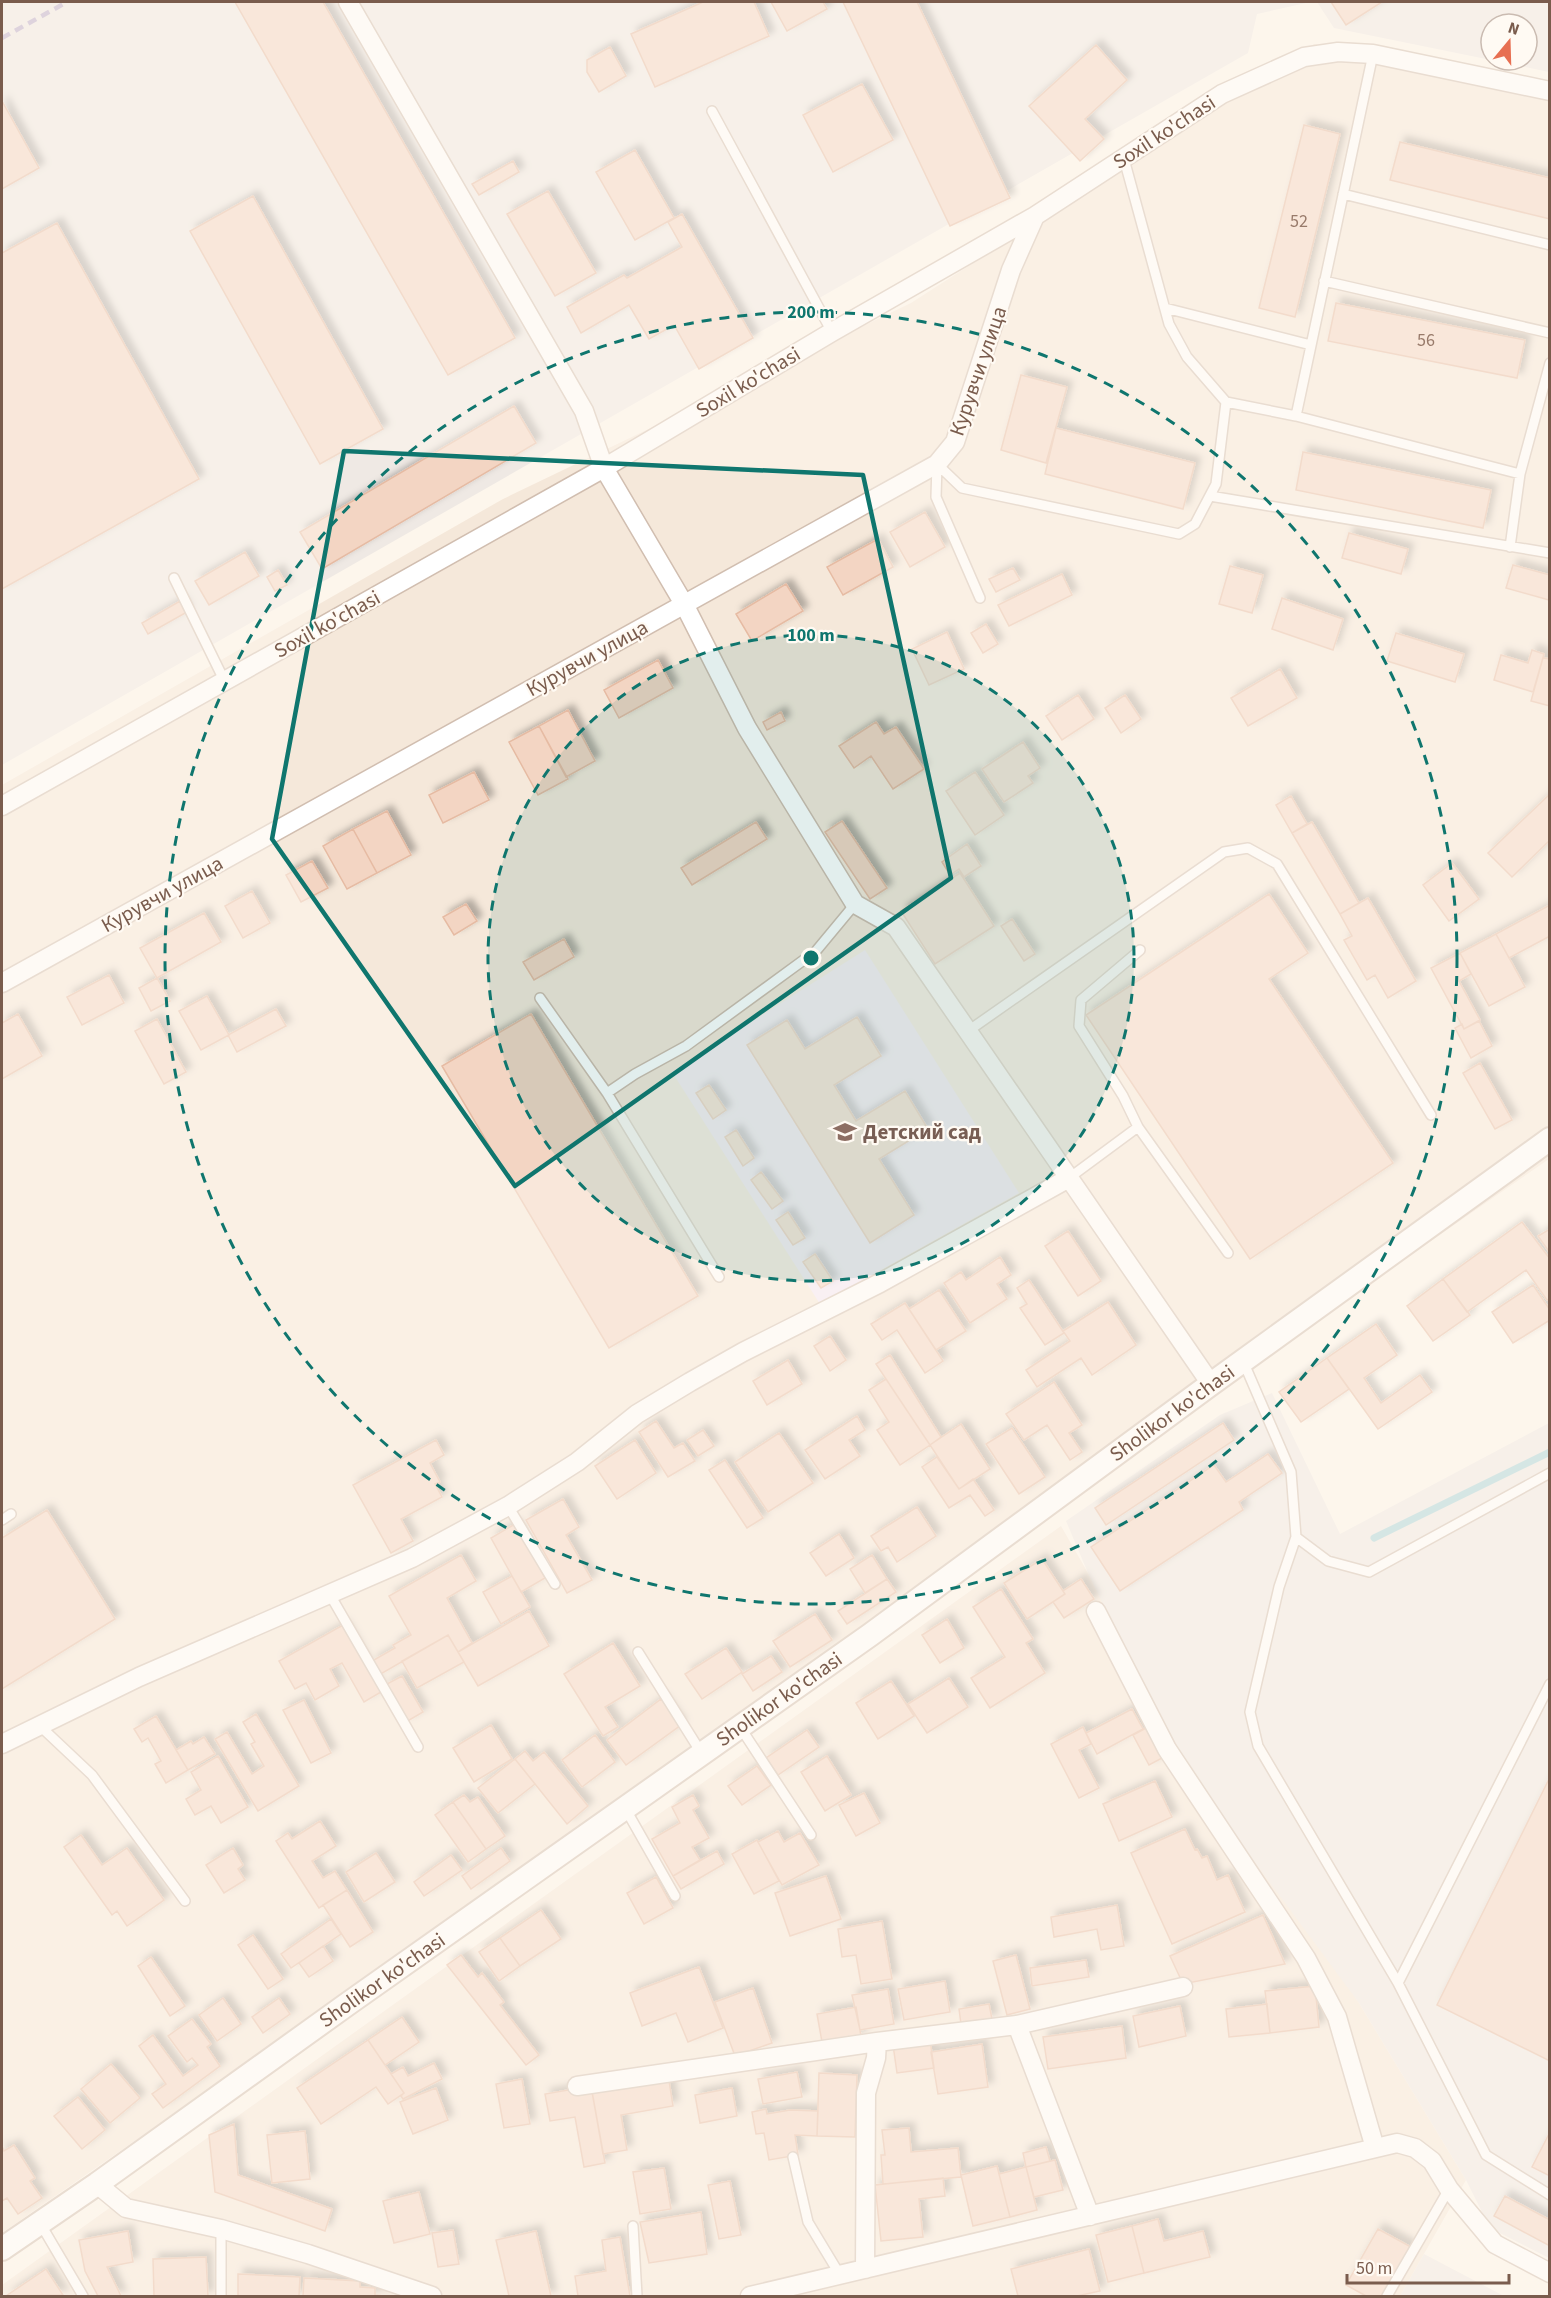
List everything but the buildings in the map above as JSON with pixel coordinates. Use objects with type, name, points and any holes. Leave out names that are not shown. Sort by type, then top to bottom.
[{"type":"street","points":[[348,2],[584,411],[604,468],[684,604],[747,728],[855,904],[896,927],[1210,1384]]},
{"type":"street","name":"Soxil ko'chasi","points":[[2,806],[604,468],[832,332],[1035,216],[1222,94],[1304,57],[1338,52],[1373,54],[1550,91]]},
{"type":"street","name":"Курувчи улица","points":[[2,983],[937,464],[955,442],[1011,270],[1035,216]]},
{"type":"street","name":"Sholikor ko'chasi","points":[[2,2249],[870,1635],[1210,1384],[1550,1139]]},
{"type":"street","points":[[2,1744],[139,1677],[412,1558],[508,1506],[577,1462],[637,1414],[690,1382],[743,1352],[880,1283],[1069,1178]]},
{"type":"street","points":[[1096,1611],[1167,1749],[1311,1968],[1337,2017],[1375,2148]]},
{"type":"street","points":[[576,2086],[877,2042],[1017,2025],[1183,1987]]},
{"type":"street","points":[[1017,2025],[1090,2216]]},
{"type":"street","points":[[865,2269],[866,2093],[876,2058],[877,2042]]},
{"type":"street","points":[[750,2296],[1397,2143],[1415,2148],[1432,2162],[1449,2189],[1495,2244],[1550,2273]]},
{"type":"street","points":[[97,2184],[126,2208],[221,2229],[308,2254],[432,2296]]},
{"type":"lane","points":[[1296,416],[1373,54]]},
{"type":"lane","points":[[712,111],[832,332]]},
{"type":"lane","points":[[1124,159],[1169,324],[1186,357],[1226,402],[1296,416],[1520,474]]},
{"type":"lane","points":[[1343,194],[1550,244]]},
{"type":"lane","points":[[1324,281],[1550,333]]},
{"type":"lane","points":[[1165,308],[1311,345]]},
{"type":"lane","points":[[1510,547],[1520,474],[1550,363]]},
{"type":"lane","points":[[937,464],[962,488],[1179,534],[1195,524],[1216,484],[1226,402]]},
{"type":"lane","points":[[937,464],[936,497],[980,598]]},
{"type":"lane","points":[[1210,496],[1550,553]]},
{"type":"lane","points":[[174,578],[225,682]]},
{"type":"lane","points":[[968,1031],[1224,852],[1248,848],[1277,864],[1431,1115]]},
{"type":"lane","points":[[607,1093],[635,1074],[686,1046],[816,951],[855,904]]},
{"type":"lane","points":[[1140,950],[1081,1000],[1079,1026],[1123,1096],[1138,1127],[1228,1253]]},
{"type":"lane","points":[[540,998],[607,1093],[719,1277]]},
{"type":"lane","points":[[1069,1178],[1138,1127]]},
{"type":"lane","points":[[1243,1361],[1291,1472],[1296,1537],[1279,1587],[1250,1712],[1258,1746],[1398,1983],[1486,2155],[1550,2195]]},
{"type":"lane","points":[[1296,1537],[1328,1561],[1369,1572],[1550,1473]]},
{"type":"lane","points":[[508,1506],[555,1584]]},
{"type":"lane","points":[[2,1520],[11,1514]]},
{"type":"lane","points":[[329,1593],[418,1747]]},
{"type":"lane","points":[[638,1652],[702,1754]]},
{"type":"lane","points":[[1398,1983],[1550,1684]]},
{"type":"lane","points":[[40,1726],[92,1775],[185,1901]]},
{"type":"lane","points":[[740,1727],[811,1835]]},
{"type":"lane","points":[[625,1809],[675,1896]]},
{"type":"lane","points":[[793,2157],[808,2222],[840,2275]]},
{"type":"lane","points":[[1387,2296],[1449,2189]]},
{"type":"lane","points":[[40,2223],[83,2296]]},
{"type":"lane","points":[[633,2226],[637,2296]]},
{"type":"lane","points":[[221,2229],[221,2296]]},
{"type":"highlighted area","points":[[344,451],[863,475],[951,878],[515,1186],[272,839]]},
{"type":"shaded area","points":[[2,2],[1306,3],[1257,14],[1248,53],[2,765]]},
{"type":"shaded area","points":[[1317,2],[1549,2],[1549,72],[1539,70],[1539,12],[1479,12],[1479,58],[1334,28]]},
{"type":"shaded area","points":[[1314,44],[1549,92],[1549,1159],[2,2233],[2,785],[503,499],[911,303]]},
{"type":"shaded area","name":"Детский сад","points":[[865,950],[1019,1193],[820,1304],[672,1072]]},
{"type":"shaded area","points":[[1272,1393],[1340,1534],[1549,1423],[1549,2258],[1490,2228],[1466,2180],[1359,2003],[1176,1756],[1088,1573],[1066,1521],[1220,1415]]},
{"type":"shaded area","points":[[1061,1526],[1088,1573],[1359,2003],[1466,2180],[1400,2296],[2,2296],[2,2285]]},
{"type":"shaded area","points":[[1424,2254],[1504,2296],[1400,2296]]},
{"type":"waterway","points":[[1374,1538],[1550,1452]]},
{"type":"railway","points":[[2,38],[67,2]]},
{"type":"place","name":"Детский сад","points":[[845,1132]]}]
